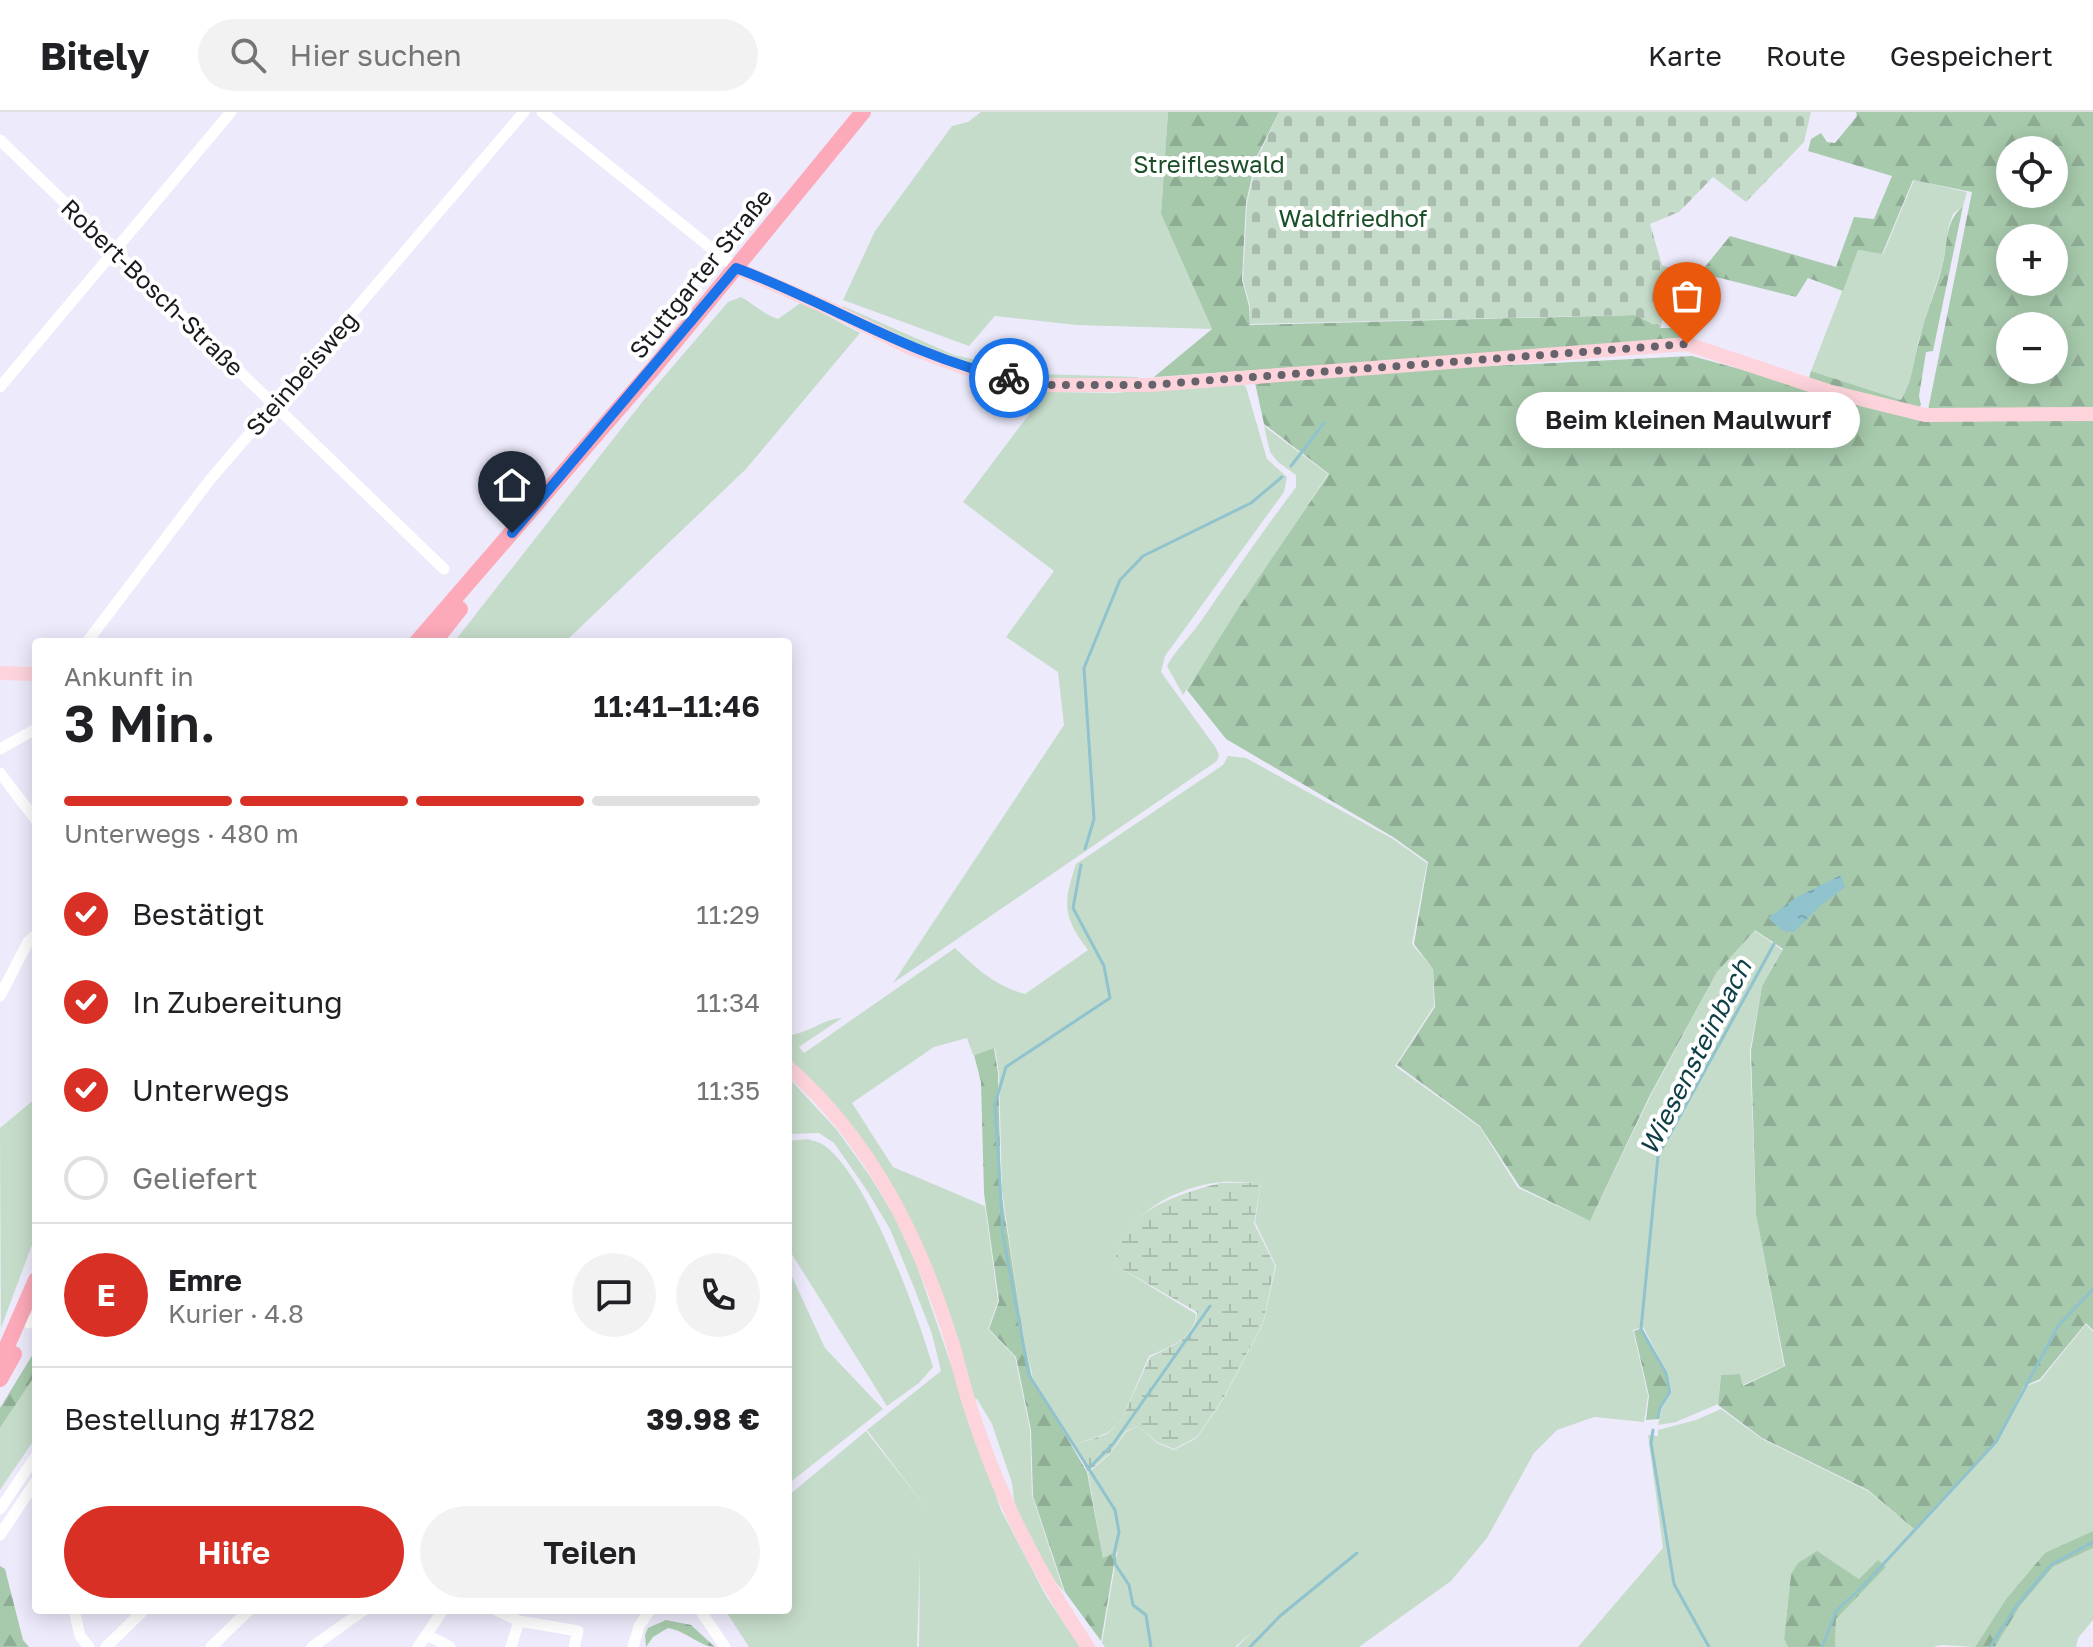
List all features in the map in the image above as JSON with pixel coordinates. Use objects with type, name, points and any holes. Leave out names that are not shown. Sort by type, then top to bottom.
[{"type":"main road","name":"Stuttgarter Straße","points":[[420,638],[572,464],[863,112]]},
{"type":"main road","name":"Stuttgarter Straße","points":[[437,638],[572,464]]},
{"type":"main road","points":[[0,1362],[32,1290]]},
{"type":"main road","points":[[0,1379],[32,1320]]},
{"type":"street","points":[[0,387],[231,112]]},
{"type":"street","name":"Steinbeisweg","points":[[90,638],[202,490],[524,112]]},
{"type":"street","points":[[542,112],[736,268],[910,348],[973,371],[1046,385],[1149,385],[1687,344],[1828,391],[1925,415],[2093,414]]},
{"type":"street","name":"Robert-Bosch-Straße","points":[[0,140],[444,569]]},
{"type":"street","points":[[0,673],[32,676]]},
{"type":"street","points":[[0,749],[32,731]]},
{"type":"street","points":[[0,773],[32,815]]},
{"type":"street","points":[[0,996],[32,941]]},
{"type":"street","points":[[792,1071],[835,1113],[876,1169],[899,1209],[931,1281],[971,1409],[1012,1516],[1043,1578],[1088,1647]]},
{"type":"street","points":[[0,1509],[32,1462]]},
{"type":"street","points":[[0,1535],[32,1487]]},
{"type":"street","points":[[75,1614],[80,1636],[89,1647]]},
{"type":"street","points":[[106,1647],[140,1614]]},
{"type":"street","points":[[211,1647],[245,1614]]},
{"type":"street","points":[[312,1647],[358,1614]]},
{"type":"street","points":[[418,1647],[440,1614]]},
{"type":"street","points":[[504,1614],[519,1621],[578,1631],[574,1647]]},
{"type":"street","points":[[633,1647],[639,1626],[647,1614]]},
{"type":"street","points":[[703,1614],[725,1647]]},
{"type":"street","points":[[511,1647],[519,1621]]},
{"type":"street","points":[[427,1635],[450,1647]]},
{"type":"green space","points":[[981,112],[1168,112],[1161,214],[1212,329],[1076,325],[995,316],[969,346],[843,300],[875,231],[952,126],[968,122]]},
{"type":"green space","name":"Streifleswald","points":[[1168,112],[1279,112],[1256,158],[1246,203],[1242,280],[1250,325],[1635,315],[1661,328],[1682,328],[1681,341],[1154,377],[1212,329],[1161,214]]},
{"type":"green space","name":"Waldfriedhof","points":[[1279,112],[1811,112],[1804,142],[1746,202],[1713,177],[1679,212],[1650,224],[1662,265],[1670,268],[1661,328],[1635,315],[1250,324],[1250,306],[1243,280],[1247,203],[1257,159]]},
{"type":"green space","points":[[1856,112],[2093,112],[2093,1330],[2086,1323],[2040,1379],[2024,1386],[1996,1441],[1914,1529],[1868,1490],[1762,1438],[1718,1405],[1721,1375],[1740,1374],[1743,1386],[1785,1366],[1756,1214],[1751,1051],[1762,986],[1783,949],[1755,930],[1717,972],[1650,1095],[1590,1221],[1520,1187],[1480,1126],[1397,1065],[1435,1007],[1433,969],[1414,944],[1428,862],[1393,837],[1226,739],[1187,690],[1329,474],[1264,424],[1254,378],[1692,356],[1926,420],[1972,192],[1913,180],[1882,254],[1858,250],[1843,291],[1808,278],[1796,297],[1700,273],[1730,236],[1836,267],[1854,217],[1874,219],[1892,176],[1808,151],[1811,139],[1821,133],[1827,142],[1835,143],[1857,116]]},
{"type":"green space","points":[[1914,180],[1967,192],[1963,206],[1953,214],[1949,225],[1943,263],[1918,342],[1910,386],[1901,400],[1811,371],[1858,250],[1883,254]]},
{"type":"green space","points":[[1963,206],[1933,351],[1926,352],[1919,396],[1921,405],[1915,411],[1808,381],[1811,371],[1901,400],[1910,379],[1940,273],[1950,225]]},
{"type":"green space","points":[[741,297],[778,319],[802,302],[860,333],[746,469],[569,638],[457,638],[643,401],[728,302]]},
{"type":"green space","points":[[843,306],[954,355],[1040,374],[1141,379],[1033,381],[934,354],[842,310]]},
{"type":"green space","points":[[1239,382],[1246,387],[1267,459],[1287,477],[1284,492],[1165,656],[1161,672],[1216,748],[1219,755],[1217,761],[893,983],[1064,725],[1058,672],[1006,637],[1054,571],[963,502],[1046,392],[1115,393]]},
{"type":"green space","points":[[1264,426],[1328,474],[1183,695],[1167,666],[1296,487],[1296,475],[1270,452]]},
{"type":"green space","points":[[1228,756],[1246,758],[1393,839],[1427,863],[1412,944],[1433,969],[1434,1006],[1395,1066],[1480,1127],[1518,1188],[1590,1221],[1652,1093],[1717,972],[1754,930],[1782,950],[1762,986],[1750,1051],[1756,1213],[1784,1366],[1743,1385],[1740,1374],[1721,1375],[1718,1404],[1676,1422],[1658,1425],[1662,1408],[1672,1392],[1667,1372],[1643,1327],[1633,1330],[1648,1396],[1644,1422],[1594,1417],[1557,1430],[1534,1453],[1487,1538],[1451,1581],[1359,1647],[1237,1647],[1252,1632],[1235,1647],[1105,1647],[1102,1643],[1117,1553],[1121,1551],[1103,1558],[1088,1473],[1110,1454],[1126,1432],[1138,1426],[1157,1443],[1174,1450],[1197,1438],[1224,1398],[1263,1324],[1276,1266],[1255,1222],[1261,1183],[1222,1182],[1187,1190],[1153,1207],[1127,1232],[1115,1265],[1196,1314],[1195,1323],[1180,1341],[1149,1356],[1121,1421],[1107,1433],[1074,1445],[1033,1378],[1024,1341],[1002,1191],[999,1073],[995,1048],[973,1055],[967,1038],[934,1047],[852,1103],[893,1167],[985,1206],[998,1301],[988,1329],[1015,1357],[1030,1430],[1032,1495],[1064,1592],[1041,1565],[1016,1516],[1012,1483],[992,1424],[977,1399],[974,1399],[922,1245],[792,1066],[792,1034],[842,1018],[799,1047],[804,1053],[955,948],[995,981],[1025,994],[1088,950],[1073,928],[1067,909],[1076,864],[1223,765]]},
{"type":"green space","points":[[994,1048],[998,1073],[1001,1191],[1032,1378],[1087,1472],[1103,1558],[1116,1552],[1101,1641],[1065,1592],[1033,1496],[1031,1430],[1016,1357],[989,1329],[999,1301],[984,1193],[981,1082],[974,1055]]},
{"type":"green space","points":[[792,1081],[836,1129],[893,1214],[916,1263],[1001,1510],[1046,1596],[1080,1647],[919,1647],[920,1557],[917,1647],[749,1647],[728,1614],[792,1614],[792,1493],[866,1431],[928,1510],[867,1430],[941,1371],[932,1334],[890,1229],[834,1143],[819,1133],[792,1134]]},
{"type":"green space","points":[[32,1101],[32,1245],[1,1328],[0,1128]]},
{"type":"green space","points":[[808,1139],[823,1145],[842,1163],[874,1216],[916,1314],[933,1367],[919,1383],[887,1406],[792,1254],[792,1141]]},
{"type":"green space","points":[[1220,1183],[1261,1183],[1254,1223],[1275,1266],[1263,1323],[1224,1397],[1197,1437],[1174,1449],[1157,1442],[1138,1426],[1126,1431],[1110,1453],[1088,1472],[1074,1445],[1107,1434],[1121,1421],[1150,1357],[1181,1340],[1196,1321],[1197,1312],[1115,1265],[1119,1246],[1138,1218],[1152,1208]]},
{"type":"green space","points":[[792,1277],[825,1348],[883,1409],[792,1481]]},
{"type":"green space","points":[[2086,1324],[2093,1332],[2093,1531],[2045,1554],[2006,1599],[1975,1647],[1835,1647],[1836,1619],[1878,1561],[1859,1579],[1817,1552],[1791,1574],[1784,1639],[1788,1647],[1578,1647],[1663,1548],[1648,1435],[1658,1436],[1658,1430],[1696,1420],[1721,1409],[1762,1439],[1868,1491],[1915,1530],[1996,1442],[2024,1387],[2040,1381]]},
{"type":"green space","points":[[1642,1328],[1666,1373],[1671,1392],[1661,1408],[1659,1419],[1646,1420],[1649,1396],[1634,1331]]},
{"type":"green space","points":[[32,1356],[32,1380],[0,1428],[0,1408]]},
{"type":"green space","points":[[32,1380],[32,1443],[0,1490],[0,1428]]},
{"type":"green space","points":[[2093,1531],[2093,1548],[2053,1567],[2020,1606],[1995,1647],[1975,1647],[2006,1599],[2045,1553]]},
{"type":"green space","points":[[2093,1548],[2093,1620],[2078,1638],[2076,1647],[1995,1647],[2020,1606],[2053,1567]]},
{"type":"green space","points":[[1817,1551],[1859,1579],[1878,1560],[1886,1567],[1836,1619],[1835,1647],[1788,1647],[1784,1639],[1791,1574],[1798,1563]]},
{"type":"green space","points":[[0,1566],[5,1569],[23,1640],[29,1647],[0,1647]]},
{"type":"green space","points":[[666,1620],[691,1625],[715,1647],[668,1628],[653,1637],[646,1647],[648,1628]]},
{"type":"water","points":[[1841,875],[1845,887],[1794,932],[1783,931],[1768,918],[1797,897]]},
{"type":"waterway","points":[[1291,466],[1324,423]]},
{"type":"waterway","points":[[1085,849],[1094,819],[1084,668],[1120,580],[1143,556],[1251,503],[1282,477]]},
{"type":"waterway","points":[[1081,865],[1073,908],[1104,966],[1110,998],[1006,1067],[995,1104],[1003,1235],[1029,1375],[1115,1510],[1119,1532],[1115,1564],[1129,1585],[1133,1605],[1146,1615],[1151,1647]]},
{"type":"waterway","name":"Wiesensteinbach","points":[[1658,1417],[1670,1392],[1666,1373],[1641,1329],[1658,1156],[1774,944]]},
{"type":"waterway","points":[[1822,1647],[1836,1611],[1864,1585],[1996,1442],[2058,1326],[2093,1289]]},
{"type":"waterway","points":[[1088,1469],[1113,1444],[1210,1306]]},
{"type":"waterway","name":"Wiesensteinbach","points":[[1653,1430],[1651,1443],[1674,1584],[1709,1647]]},
{"type":"waterway","points":[[1990,1647],[2017,1605],[2051,1565],[2093,1542]]},
{"type":"waterway","points":[[1250,1647],[1280,1616],[1357,1553]]},
{"type":"way so far","points":[[1009,378],[1046,385],[1149,385],[1687,344]]},
{"type":"place","name":"Beim kleinen Maulwurf","points":[[1687,344]]},
{"type":"route","points":[[512,533],[736,268],[910,348],[973,371],[1009,378]]}]
